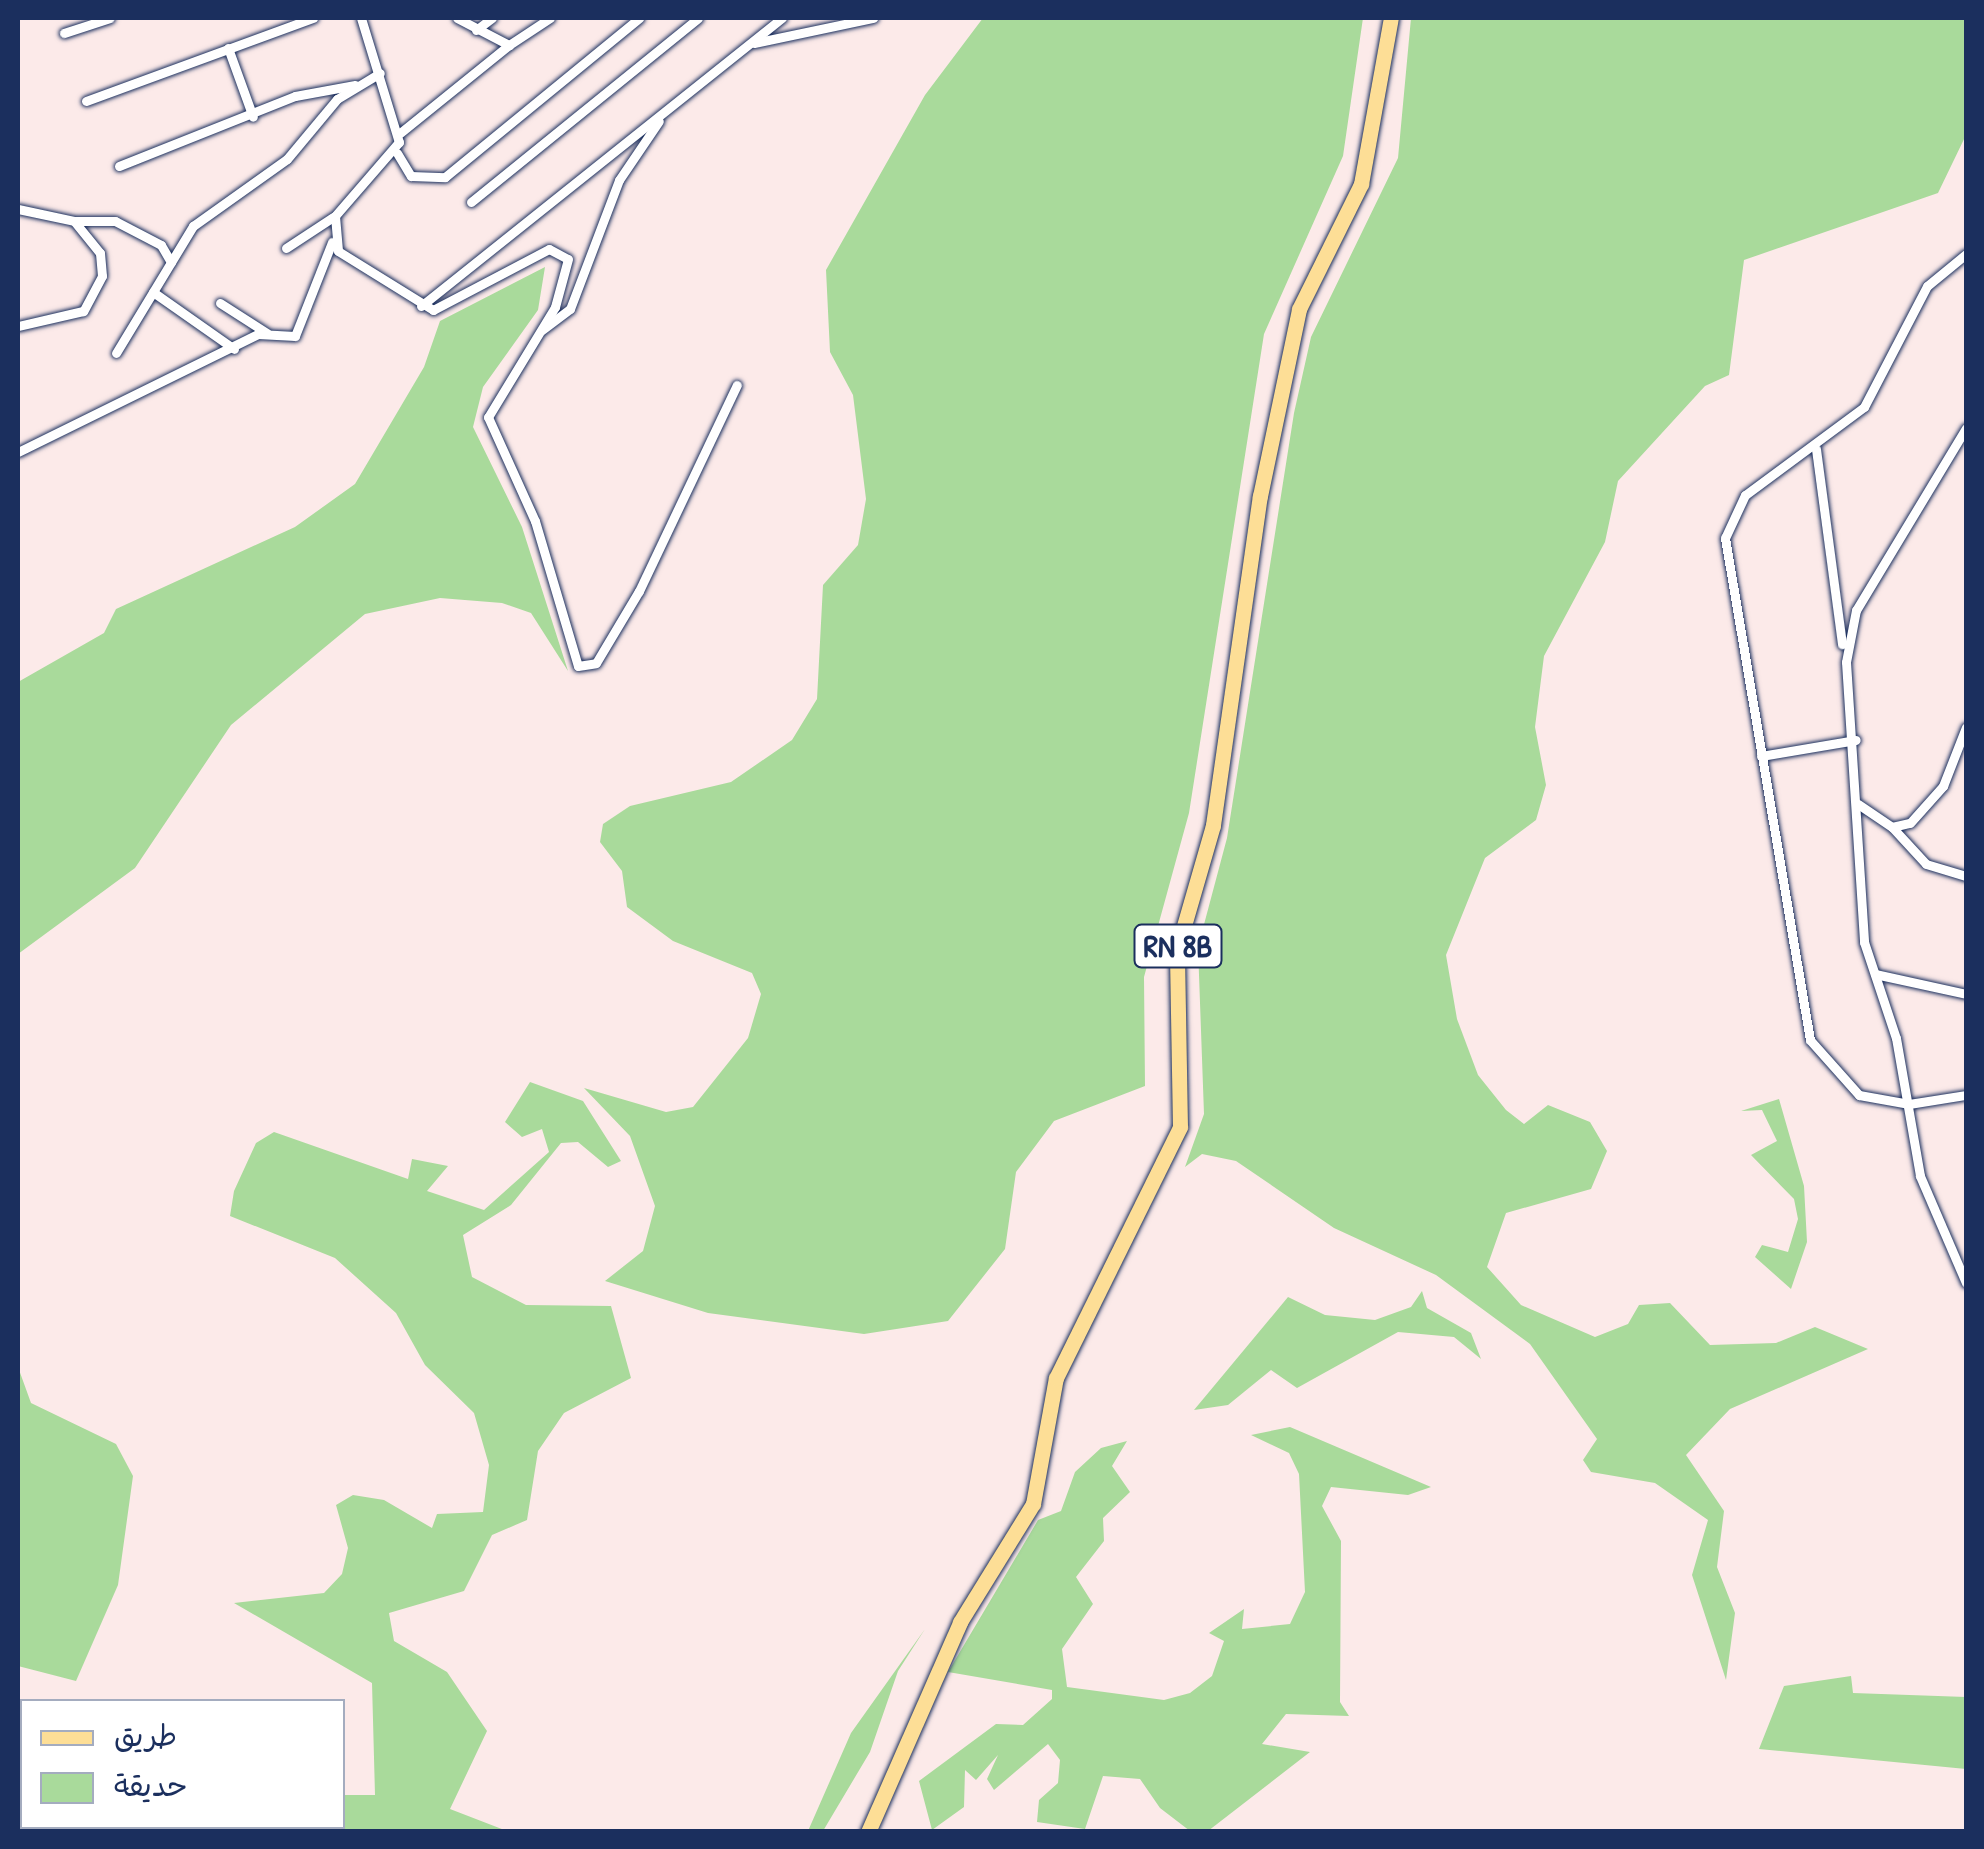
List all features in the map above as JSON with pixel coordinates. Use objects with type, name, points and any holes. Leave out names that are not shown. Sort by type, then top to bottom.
[{"type":"main road","name":"RN 8B","points":[[868,1832],[960,1622],[1033,1504],[1056,1378],[1180,1127],[1178,950],[1213,825],[1260,496],[1299,309],[1362,184],[1390,18]]},
{"type":"street","points":[[64,34],[110,18]]},
{"type":"street","points":[[86,100],[313,18]]},
{"type":"street","points":[[361,18],[400,132],[399,167],[411,176],[445,177],[639,18]]},
{"type":"street","points":[[457,18],[509,45]]},
{"type":"street","points":[[476,30],[492,18]]},
{"type":"street","points":[[400,132],[509,45],[550,18]]},
{"type":"street","points":[[471,202],[698,18]]},
{"type":"street","points":[[420,306],[782,18]]},
{"type":"street","points":[[753,43],[873,18]]},
{"type":"street","points":[[228,48],[253,117]]},
{"type":"street","points":[[119,166],[253,117],[295,96],[358,85],[380,74]]},
{"type":"street","points":[[116,353],[193,226],[286,159],[358,85]]},
{"type":"street","points":[[540,331],[570,309],[619,180],[663,114]]},
{"type":"street","points":[[286,248],[335,216],[398,150]]},
{"type":"street","points":[[18,209],[74,221],[115,221],[161,245],[171,262]]},
{"type":"street","points":[[220,303],[267,333],[295,336],[332,242],[335,216]]},
{"type":"street","points":[[18,326],[58,320],[96,298],[100,252],[74,221]]},
{"type":"street","points":[[332,242],[420,306],[451,307],[559,249],[568,270],[540,331],[495,395],[489,424],[523,488],[582,668],[596,663],[639,591],[737,385]]},
{"type":"street","points":[[1966,254],[1927,286],[1864,407],[1816,449],[1745,495],[1724,538],[1810,1040],[1859,1094],[1909,1104],[1966,1094]]},
{"type":"street","points":[[153,292],[234,349]]},
{"type":"street","points":[[18,452],[267,333]]},
{"type":"street","points":[[1846,662],[1856,610],[1966,428]]},
{"type":"street","points":[[1816,449],[1856,740],[1860,915],[1909,1104],[1920,1176],[1966,1283]]},
{"type":"street","points":[[1892,826],[1910,823],[1936,797],[1966,727]]},
{"type":"street","points":[[1762,756],[1856,740]]},
{"type":"street","points":[[1858,804],[1892,826],[1926,864],[1966,876]]},
{"type":"street","points":[[1874,974],[1966,994]]},
{"type":"green space","points":[[983,18],[1363,18],[1343,156],[1264,334],[1189,813],[1144,977],[1145,1086],[1054,1121],[1016,1172],[1005,1249],[948,1321],[864,1334],[708,1313],[605,1281],[643,1251],[655,1206],[630,1136],[584,1088],[666,1112],[693,1107],[748,1038],[761,994],[752,973],[673,941],[627,907],[622,871],[600,842],[603,824],[630,806],[731,782],[792,740],[817,699],[823,585],[858,545],[866,499],[853,395],[830,352],[826,270],[925,95]]},
{"type":"green space","points":[[1411,18],[1966,18],[1966,135],[1938,193],[1744,260],[1729,375],[1705,386],[1618,481],[1605,542],[1544,656],[1535,727],[1546,785],[1536,820],[1485,858],[1446,955],[1457,1019],[1478,1075],[1506,1110],[1524,1124],[1548,1105],[1590,1122],[1607,1151],[1591,1189],[1506,1213],[1487,1267],[1521,1305],[1595,1337],[1628,1324],[1639,1305],[1670,1303],[1710,1345],[1776,1343],[1815,1327],[1868,1349],[1730,1409],[1686,1455],[1724,1511],[1717,1567],[1735,1613],[1726,1680],[1692,1575],[1708,1520],[1655,1483],[1591,1472],[1583,1460],[1597,1439],[1530,1344],[1436,1275],[1334,1228],[1236,1161],[1202,1154],[1185,1167],[1204,1114],[1198,947],[1227,838],[1294,413],[1311,337],[1398,158]]},
{"type":"green space","points":[[545,267],[538,310],[483,387],[473,427],[522,527],[568,671],[531,613],[502,603],[440,598],[365,614],[231,725],[135,868],[18,954],[18,682],[104,633],[116,609],[295,527],[355,484],[424,367],[440,321]]},
{"type":"green space","points":[[530,1082],[583,1101],[621,1161],[608,1167],[578,1142],[561,1143],[511,1205],[463,1235],[472,1277],[526,1305],[611,1306],[631,1378],[564,1413],[538,1451],[527,1520],[492,1535],[464,1591],[389,1613],[394,1641],[447,1672],[487,1731],[450,1809],[507,1831],[265,1831],[345,1829],[345,1795],[375,1795],[372,1683],[234,1603],[324,1593],[342,1574],[348,1548],[336,1505],[353,1495],[384,1500],[432,1528],[437,1514],[483,1512],[489,1465],[474,1413],[425,1365],[396,1313],[335,1258],[230,1216],[234,1191],[256,1143],[274,1132],[408,1179],[412,1159],[448,1166],[427,1191],[484,1210],[549,1152],[542,1129],[522,1137],[505,1122]]},
{"type":"green space","points":[[1779,1099],[1804,1186],[1807,1242],[1791,1289],[1755,1257],[1762,1245],[1788,1252],[1798,1219],[1794,1199],[1751,1155],[1777,1141],[1762,1110],[1741,1111]]},
{"type":"green space","points":[[1422,1291],[1427,1308],[1471,1333],[1481,1359],[1454,1337],[1398,1332],[1297,1388],[1271,1370],[1228,1405],[1194,1410],[1288,1297],[1325,1315],[1375,1320],[1411,1307]]},
{"type":"green space","points":[[18,1367],[31,1403],[116,1444],[133,1476],[118,1585],[76,1681],[18,1666]]},
{"type":"green space","points":[[1290,1427],[1431,1487],[1408,1495],[1331,1487],[1322,1506],[1341,1541],[1340,1702],[1349,1716],[1286,1714],[1262,1744],[1310,1752],[1208,1831],[1190,1831],[1160,1808],[1140,1779],[1103,1776],[1085,1829],[1037,1822],[1039,1800],[1058,1783],[1060,1760],[1048,1744],[994,1790],[987,1779],[998,1755],[976,1780],[965,1770],[964,1807],[932,1830],[919,1781],[996,1724],[1023,1725],[1052,1699],[1052,1690],[948,1672],[1038,1520],[1061,1511],[1075,1472],[1101,1448],[1127,1441],[1112,1466],[1130,1492],[1103,1518],[1104,1541],[1076,1577],[1093,1604],[1062,1649],[1067,1687],[1164,1700],[1190,1693],[1212,1676],[1224,1641],[1209,1633],[1244,1609],[1242,1629],[1290,1624],[1305,1592],[1299,1474],[1289,1453],[1251,1435]]},
{"type":"green space","points":[[925,1629],[898,1671],[870,1752],[823,1831],[808,1831],[851,1733]]},
{"type":"green space","points":[[1851,1676],[1853,1693],[1966,1697],[1966,1769],[1759,1749],[1784,1686]]}]
